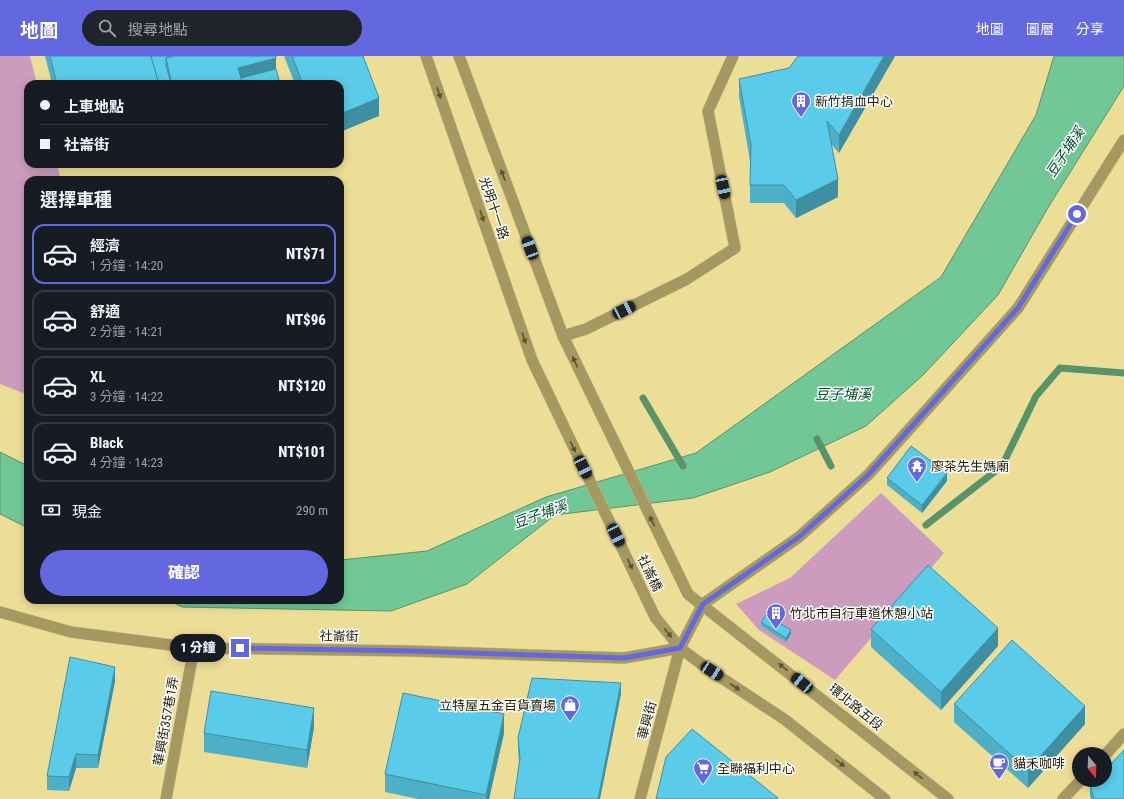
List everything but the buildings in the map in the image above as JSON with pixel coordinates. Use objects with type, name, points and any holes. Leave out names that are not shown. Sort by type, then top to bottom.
[{"type":"street","name":"光明十一路","points":[[426,56],[532,360],[556,412]]},
{"type":"street","name":"光明十一路","points":[[460,56],[563,336],[591,397]]},
{"type":"street","points":[[563,336],[586,329],[687,279],[735,248],[708,111],[733,56]]},
{"type":"street","points":[[703,604],[799,537],[869,474],[1018,308],[1124,140]]},
{"type":"street","name":"社崙橋","points":[[591,397],[688,594]]},
{"type":"street","name":"社崙橋","points":[[556,412],[655,617],[680,648]]},
{"type":"street","name":"環北路五段","points":[[688,594],[703,604],[948,799]]},
{"type":"street","name":"華興街","points":[[640,799],[680,648],[703,604]]},
{"type":"street","name":"社崙街","points":[[0,612],[71,632],[194,648],[412,651],[624,658],[680,648]]},
{"type":"street","name":"華興街357巷1弄","points":[[166,799],[194,648]]},
{"type":"street","points":[[680,648],[708,669],[784,719],[885,799]]},
{"type":"street","points":[[1112,747],[1124,734]]},
{"type":"street","points":[[1063,799],[1074,787]]},
{"type":"shaded area","points":[[0,56],[30,56],[36,80],[24,80],[24,168],[58,168],[60,176],[24,176],[24,393],[0,384]]},
{"type":"shaded area","points":[[881,493],[944,553],[835,680],[759,630],[736,604],[790,578]]},
{"type":"water","name":"豆子埔溪","points":[[1054,56],[1124,56],[1124,86],[1049,206],[998,295],[923,375],[866,426],[770,472],[693,498],[555,515],[467,584],[391,611],[182,607],[176,604],[344,604],[344,560],[427,551],[546,497],[696,453],[941,277],[1036,115]]},
{"type":"water","points":[[0,452],[24,464],[24,526],[0,514]]},
{"type":"waterway","points":[[926,525],[1002,466],[1036,396],[1060,368],[1124,373]]},
{"type":"waterway","points":[[643,398],[683,466]]},
{"type":"waterway","points":[[817,439],[831,466]]},
{"type":"place","name":"新竹捐血中心","points":[[801,118]]},
{"type":"place","name":"廖茶先生媽廟","points":[[917,483]]},
{"type":"place","name":"竹北市自行車道休憩小站","points":[[776,630]]},
{"type":"place","name":"立特屋五金百貨賣場","points":[[570,722]]},
{"type":"place","name":"貓禾咖啡","points":[[999,780]]},
{"type":"place","name":"全聯福利中心","points":[[703,785]]},
{"type":"route","points":[[240,648],[412,651],[624,658],[680,648],[703,604],[799,537],[869,474],[1018,308],[1077,214]]}]
